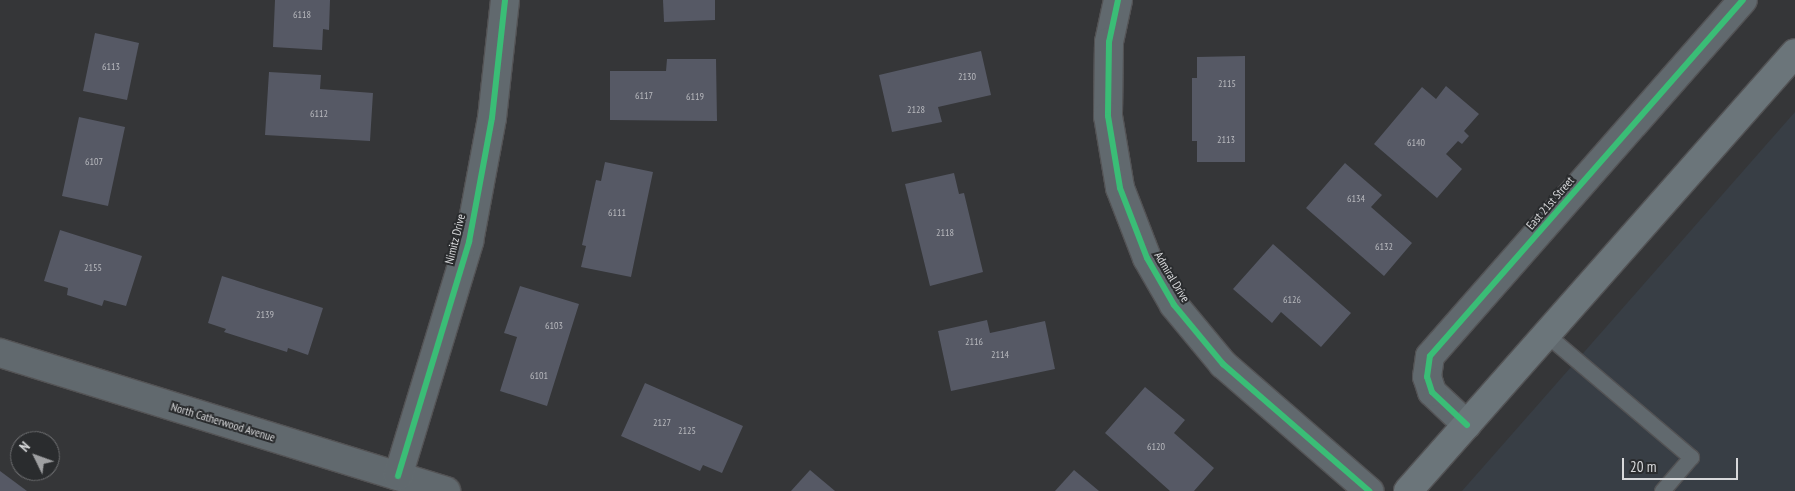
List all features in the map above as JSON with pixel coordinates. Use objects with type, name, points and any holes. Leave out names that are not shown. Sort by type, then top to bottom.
[{"type":"main road","points":[[1408,491],[1795,53]]},
{"type":"street","name":"Nimitz Drive","points":[[396,484],[469,242],[492,118],[505,0]]},
{"type":"street","name":"Admiral Drive","points":[[1118,0],[1109,42],[1108,116],[1120,188],[1147,258],[1174,305],[1223,364],[1369,491]]},
{"type":"street","name":"East 21st Street","points":[[1467,426],[1432,392],[1426,378],[1430,356],[1743,0]]},
{"type":"street","name":"North Catherwood Avenue","points":[[0,353],[396,484],[446,491]]},
{"type":"lane","points":[[1547,335],[1691,458],[1662,491]]},
{"type":"shaded area","points":[[1795,112],[1795,491],[1462,491]]},
{"type":"building","points":[[275,0],[330,0],[329,30],[323,29],[322,50],[273,47]]},
{"type":"building","points":[[663,0],[715,0],[715,20],[664,22]]},
{"type":"building","points":[[95,33],[139,43],[127,100],[83,91]]},
{"type":"building","points":[[981,51],[991,95],[938,107],[942,122],[892,132],[879,75]]},
{"type":"building","points":[[1245,56],[1245,162],[1197,162],[1197,141],[1192,141],[1192,78],[1197,78],[1197,57]]},
{"type":"building","points":[[667,59],[716,59],[717,121],[610,120],[610,71],[666,71]]},
{"type":"building","points":[[269,72],[321,75],[320,89],[373,93],[370,141],[265,135]]},
{"type":"building","points":[[1446,86],[1479,114],[1464,131],[1469,136],[1462,144],[1458,141],[1446,154],[1462,169],[1437,198],[1374,144],[1422,87],[1436,99]]},
{"type":"building","points":[[79,117],[125,127],[108,206],[62,196]]},
{"type":"building","points":[[605,162],[653,172],[631,277],[581,267],[586,246],[582,245],[596,180],[601,181]]},
{"type":"building","points":[[1345,163],[1382,195],[1371,207],[1412,243],[1384,276],[1306,208]]},
{"type":"building","points":[[954,173],[959,194],[964,193],[983,272],[930,286],[905,184]]},
{"type":"building","points":[[60,230],[142,256],[126,306],[104,300],[102,306],[67,295],[68,288],[44,281]]},
{"type":"building","points":[[1273,244],[1351,313],[1321,347],[1281,312],[1272,323],[1233,289]]},
{"type":"building","points":[[222,276],[323,308],[308,355],[288,348],[287,352],[224,332],[226,329],[208,323]]},
{"type":"building","points":[[520,286],[579,304],[547,406],[500,391],[517,337],[504,333]]},
{"type":"building","points":[[987,320],[990,333],[1045,321],[1055,369],[951,391],[938,331]]},
{"type":"building","points":[[645,383],[743,426],[722,473],[703,465],[700,471],[621,436]]},
{"type":"building","points":[[1145,387],[1185,420],[1174,433],[1214,468],[1194,491],[1170,491],[1105,433]]},
{"type":"building","points":[[810,470],[835,491],[791,491]]},
{"type":"building","points":[[1074,470],[1099,491],[1055,491]]},
{"type":"building","points":[[0,471],[10,478],[10,481],[14,481],[27,491],[0,491]]},
{"type":"cycle path","points":[[398,476],[469,242],[492,118],[505,0]]},
{"type":"cycle path","points":[[1118,0],[1109,42],[1108,116],[1120,188],[1147,258],[1174,305],[1223,364],[1369,491]]},
{"type":"cycle path","points":[[1467,425],[1432,392],[1427,377],[1430,356],[1743,0]]}]
